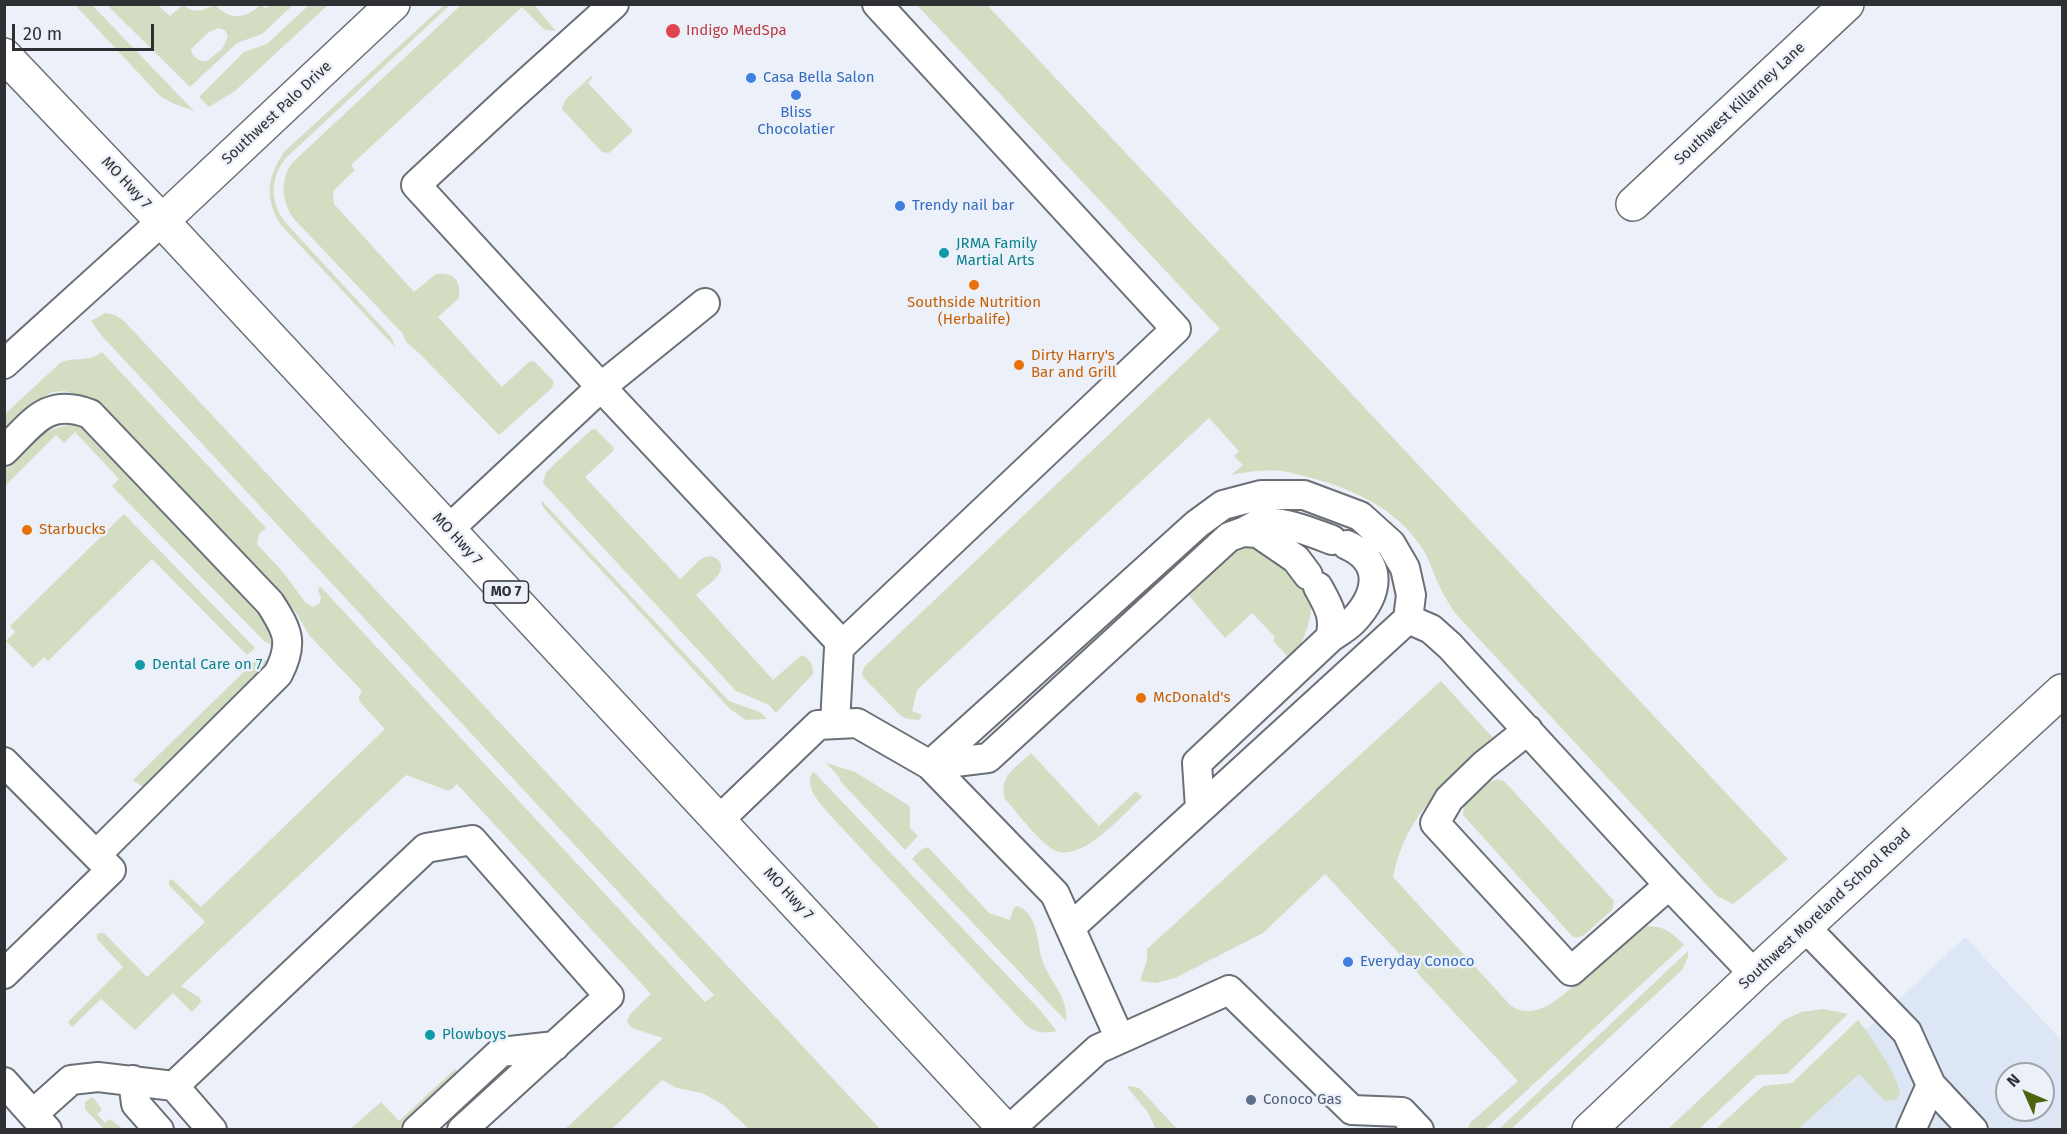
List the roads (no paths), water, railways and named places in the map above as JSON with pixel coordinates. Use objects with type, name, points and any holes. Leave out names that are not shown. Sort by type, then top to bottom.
[{"type":"main road","name":"Southwest Palo Drive","points":[[162,221],[393,4]]},
{"type":"main road","name":"Southwest Killarney Lane","points":[[1633,204],[1847,4]]},
{"type":"main road","name":"MO Hwy 7","points":[[4,55],[162,221],[1008,1130]]},
{"type":"main road","name":"Southwest Moreland School Road","points":[[1589,1130],[1754,974],[2062,691]]},
{"type":"lane","points":[[614,4],[416,185],[601,387],[842,644]]},
{"type":"lane","points":[[835,724],[839,648],[842,644],[1176,329],[877,4]]},
{"type":"lane","points":[[4,364],[162,221]]},
{"type":"lane","points":[[448,530],[601,387],[705,303]]},
{"type":"lane","points":[[4,451],[39,417],[52,410],[74,408],[90,414],[270,603],[282,622],[289,640],[287,658],[278,674],[96,855]]},
{"type":"lane","points":[[930,765],[1197,524],[1223,505],[1261,495],[1304,495],[1360,516],[1391,544],[1405,568],[1412,595],[1408,619],[1071,927]]},
{"type":"lane","points":[[930,765],[988,758],[1229,537],[1260,524],[1278,524],[1306,530],[1340,542],[1365,555],[1373,568],[1375,584],[1367,601],[1353,621],[1330,638],[1197,764],[1200,808]]},
{"type":"lane","points":[[1243,532],[1258,533],[1296,559],[1326,603],[1334,625],[1330,638]]},
{"type":"lane","points":[[1408,619],[1431,629],[1450,646],[1669,885],[1754,974]]},
{"type":"lane","points":[[719,820],[818,724],[857,723],[930,765],[1055,894],[1120,1040]]},
{"type":"lane","points":[[1528,730],[1484,765],[1449,800],[1435,823],[1571,971],[1669,885]]},
{"type":"lane","points":[[4,762],[111,870],[4,974]]},
{"type":"lane","points":[[174,1086],[426,848],[472,840],[609,996],[462,1130]]},
{"type":"lane","points":[[1806,928],[1907,1032],[1931,1085],[1973,1130]]},
{"type":"lane","points":[[1008,1130],[1098,1049],[1229,990],[1352,1110],[1402,1112],[1419,1130]]},
{"type":"lane","points":[[417,1130],[501,1052],[555,1046]]},
{"type":"lane","points":[[4,1082],[40,1122],[71,1080],[98,1077],[174,1086],[212,1130]]},
{"type":"lane","points":[[134,1080],[136,1104],[159,1130]]},
{"type":"lane","points":[[1911,1130],[1931,1085]]},
{"type":"place","name":"Indigo MedSpa","points":[[673,31]]},
{"type":"place","name":"Casa Bella Salon","points":[[751,78]]},
{"type":"place","name":"Bliss Chocolatier","points":[[796,95]]},
{"type":"place","name":"Trendy nail bar","points":[[900,206]]},
{"type":"place","name":"JRMA Family Martial Arts","points":[[944,253]]},
{"type":"place","name":"Southside Nutrition (Herbalife)","points":[[974,285]]},
{"type":"place","name":"Dirty Harry's Bar and Grill","points":[[1019,365]]},
{"type":"place","name":"Starbucks","points":[[27,530]]},
{"type":"place","name":"Dental Care on 7","points":[[140,665]]},
{"type":"place","name":"McDonald's","points":[[1141,698]]},
{"type":"place","name":"Everyday Conoco","points":[[1348,962]]},
{"type":"place","name":"Plowboys","points":[[430,1035]]},
{"type":"place","name":"Conoco Gas","points":[[1251,1100]]}]
